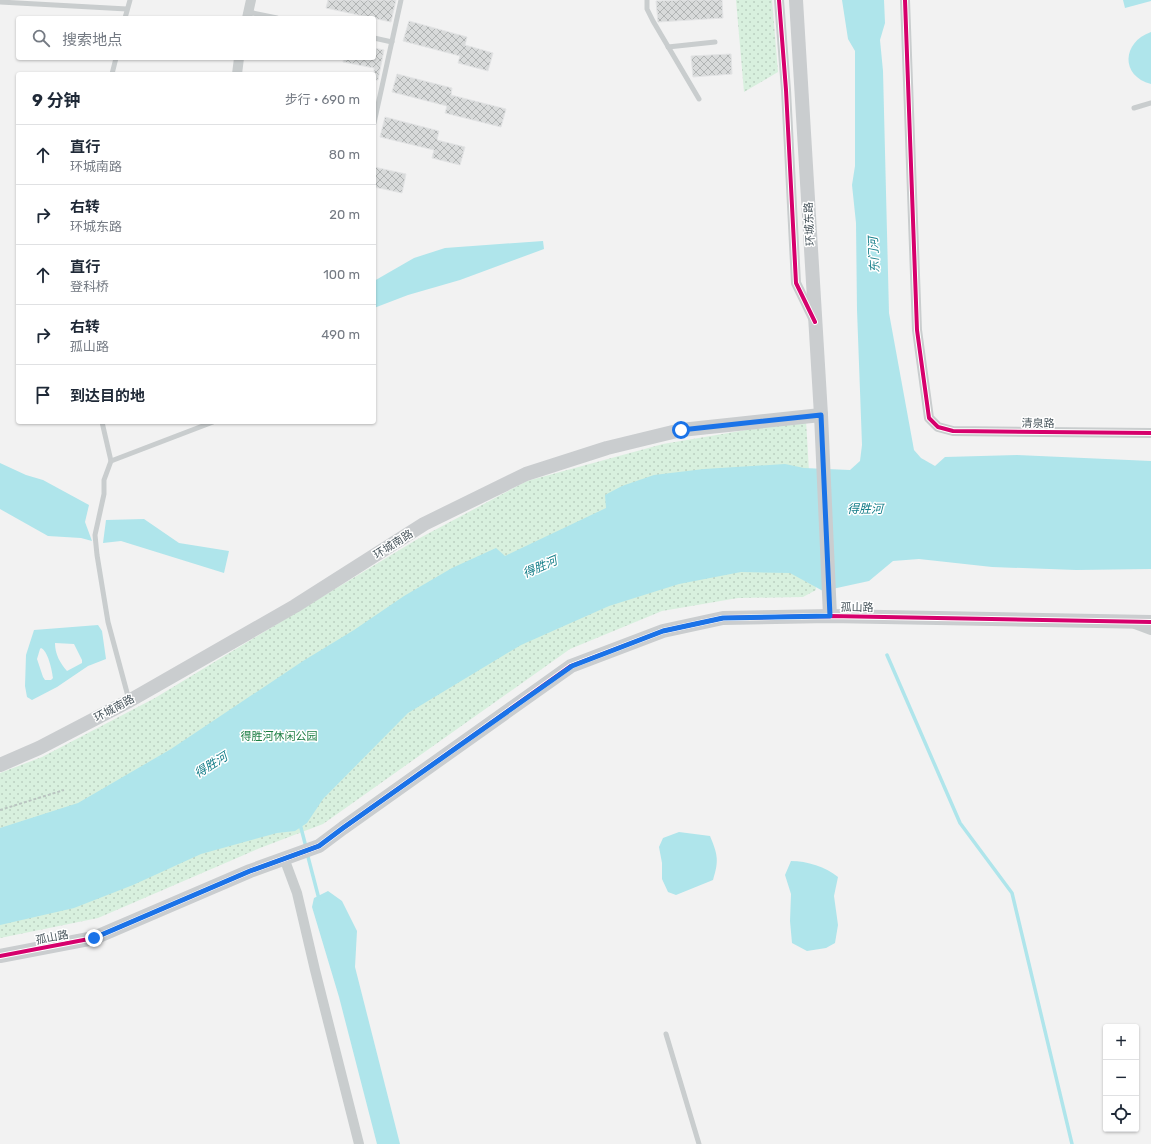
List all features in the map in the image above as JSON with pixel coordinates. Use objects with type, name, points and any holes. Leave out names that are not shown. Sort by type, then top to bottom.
[{"type":"main road","name":"环城东路","points":[[796,0],[821,415],[830,616]]},
{"type":"main road","name":"环城南路","points":[[0,765],[39,748],[129,701],[295,606],[424,524],[526,474],[607,448],[681,430],[821,415]]},
{"type":"main road","name":"孤山路","points":[[0,956],[94,938],[250,871],[319,846],[349,823],[572,666],[663,631],[723,618],[830,616],[1151,622]]},
{"type":"street","points":[[248,15],[251,0]]},
{"type":"street","points":[[779,0],[786,90],[796,284],[815,322]]},
{"type":"street","name":"清泉路","points":[[905,0],[917,330],[929,418],[938,427],[953,431],[1151,433]]},
{"type":"street","points":[[237,72],[238,60]]},
{"type":"street","points":[[1127,622],[1151,630]]},
{"type":"street","points":[[284,858],[297,893],[359,1144]]},
{"type":"lane","points":[[125,16],[130,0]]},
{"type":"lane","points":[[376,114],[401,0]]},
{"type":"lane","points":[[647,0],[647,9],[652,21],[699,99]]},
{"type":"lane","points":[[0,2],[127,9]]},
{"type":"lane","points":[[376,38],[392,42]]},
{"type":"lane","points":[[668,47],[715,42]]},
{"type":"lane","points":[[112,72],[116,60]]},
{"type":"lane","points":[[1134,108],[1151,103]]},
{"type":"lane","points":[[102,424],[111,461],[104,480],[104,494],[96,535],[96,549],[108,622],[129,701]]},
{"type":"lane","points":[[111,461],[208,424]]},
{"type":"lane","points":[[666,1034],[699,1144]]},
{"type":"path","points":[[0,810],[64,790]]},
{"type":"green space","points":[[736,0],[772,0],[778,72],[744,92]]},
{"type":"green space","name":"得胜河休闲公园","points":[[806,420],[816,590],[803,597],[738,598],[662,611],[570,649],[323,824],[260,848],[98,918],[0,938],[0,773],[42,757],[155,698],[416,540],[527,481],[663,444]]},
{"type":"water","name":"得胜河休闲公园","points":[[842,0],[884,0],[885,23],[880,40],[883,71],[889,313],[914,450],[921,458],[935,466],[945,457],[1017,455],[1151,461],[1151,569],[1076,570],[992,567],[919,559],[893,561],[869,581],[823,591],[790,573],[741,572],[679,584],[609,606],[521,645],[408,713],[323,799],[307,823],[295,831],[277,833],[201,854],[133,885],[74,908],[0,925],[0,828],[78,803],[171,749],[303,661],[354,630],[404,596],[452,568],[496,548],[505,556],[606,508],[605,495],[622,486],[654,475],[704,469],[785,464],[804,468],[850,470],[860,461],[862,445],[857,310],[856,223],[852,185],[855,166],[855,51],[848,39]]},
{"type":"water","points":[[1123,0],[1151,0],[1151,1],[1125,8]]},
{"type":"water","points":[[1151,32],[1151,84],[1141,80],[1134,74],[1128,59],[1134,43],[1141,37]]},
{"type":"water","points":[[543,241],[544,249],[460,280],[408,295],[376,307],[376,280],[414,258],[445,248]]},
{"type":"water","points":[[0,463],[26,475],[43,480],[89,505],[85,522],[92,541],[81,538],[48,536],[0,509]]},
{"type":"water","points":[[144,519],[179,543],[229,551],[224,573],[121,541],[103,543],[106,520]]},
{"type":"water","points":[[98,625],[102,631],[106,659],[88,666],[57,687],[32,700],[27,697],[25,686],[26,655],[34,630]],"holes":[[[55,643],[74,644],[82,663],[67,671],[58,658]],[[41,648],[46,653],[52,670],[53,678],[51,680],[45,680],[37,659]]]},
{"type":"water","points":[[679,832],[710,836],[715,848],[717,863],[713,880],[676,895],[668,892],[662,879],[662,863],[659,847],[663,838]]},
{"type":"water","points":[[791,861],[816,865],[828,870],[838,877],[834,896],[838,925],[835,943],[826,948],[807,951],[792,943],[790,921],[791,894],[785,875]]},
{"type":"water","points":[[328,891],[342,901],[357,931],[355,967],[400,1144],[377,1144],[339,997],[312,907],[314,898]]},
{"type":"building","points":[[328,0],[396,0],[391,22],[376,19],[376,16],[363,16],[326,8]]},
{"type":"building","points":[[722,0],[723,18],[658,22],[656,1]]},
{"type":"building","points":[[409,21],[467,37],[465,45],[493,53],[488,71],[458,63],[460,56],[403,41]]},
{"type":"building","points":[[376,48],[384,50],[378,80],[376,80],[376,72],[374,72],[374,68],[343,62],[344,60],[376,60]]},
{"type":"building","points":[[731,54],[732,74],[693,77],[691,56]]},
{"type":"building","points":[[397,74],[452,88],[451,95],[506,109],[501,127],[445,113],[447,106],[392,92]]},
{"type":"building","points":[[385,117],[439,131],[437,140],[465,147],[460,165],[432,158],[434,150],[380,137]]},
{"type":"building","points":[[376,167],[406,174],[402,193],[376,187]]},
{"type":"waterway","points":[[887,655],[960,823],[1012,893],[1072,1144]]},
{"type":"waterway","points":[[300,824],[306,847]]},
{"type":"waterway","points":[[307,853],[319,899]]},
{"type":"cycle path","points":[[779,0],[786,90],[796,283],[815,322]]},
{"type":"cycle path","points":[[905,0],[917,330],[929,418],[938,427],[953,431],[1151,433]]},
{"type":"cycle path","points":[[0,956],[94,938],[250,871],[319,846],[571,666],[663,631],[723,618],[830,616],[1151,622]]},
{"type":"route","points":[[94,938],[250,871],[319,846],[572,666],[663,631],[723,618],[830,616],[821,415],[681,430]]},
{"type":"water label","name":"东门河","points":[[874,255]]},
{"type":"water label","name":"得胜河","points":[[865,509]]},
{"type":"water label","name":"得胜河","points":[[540,567]]},
{"type":"water label","name":"得胜河","points":[[211,765]]}]
